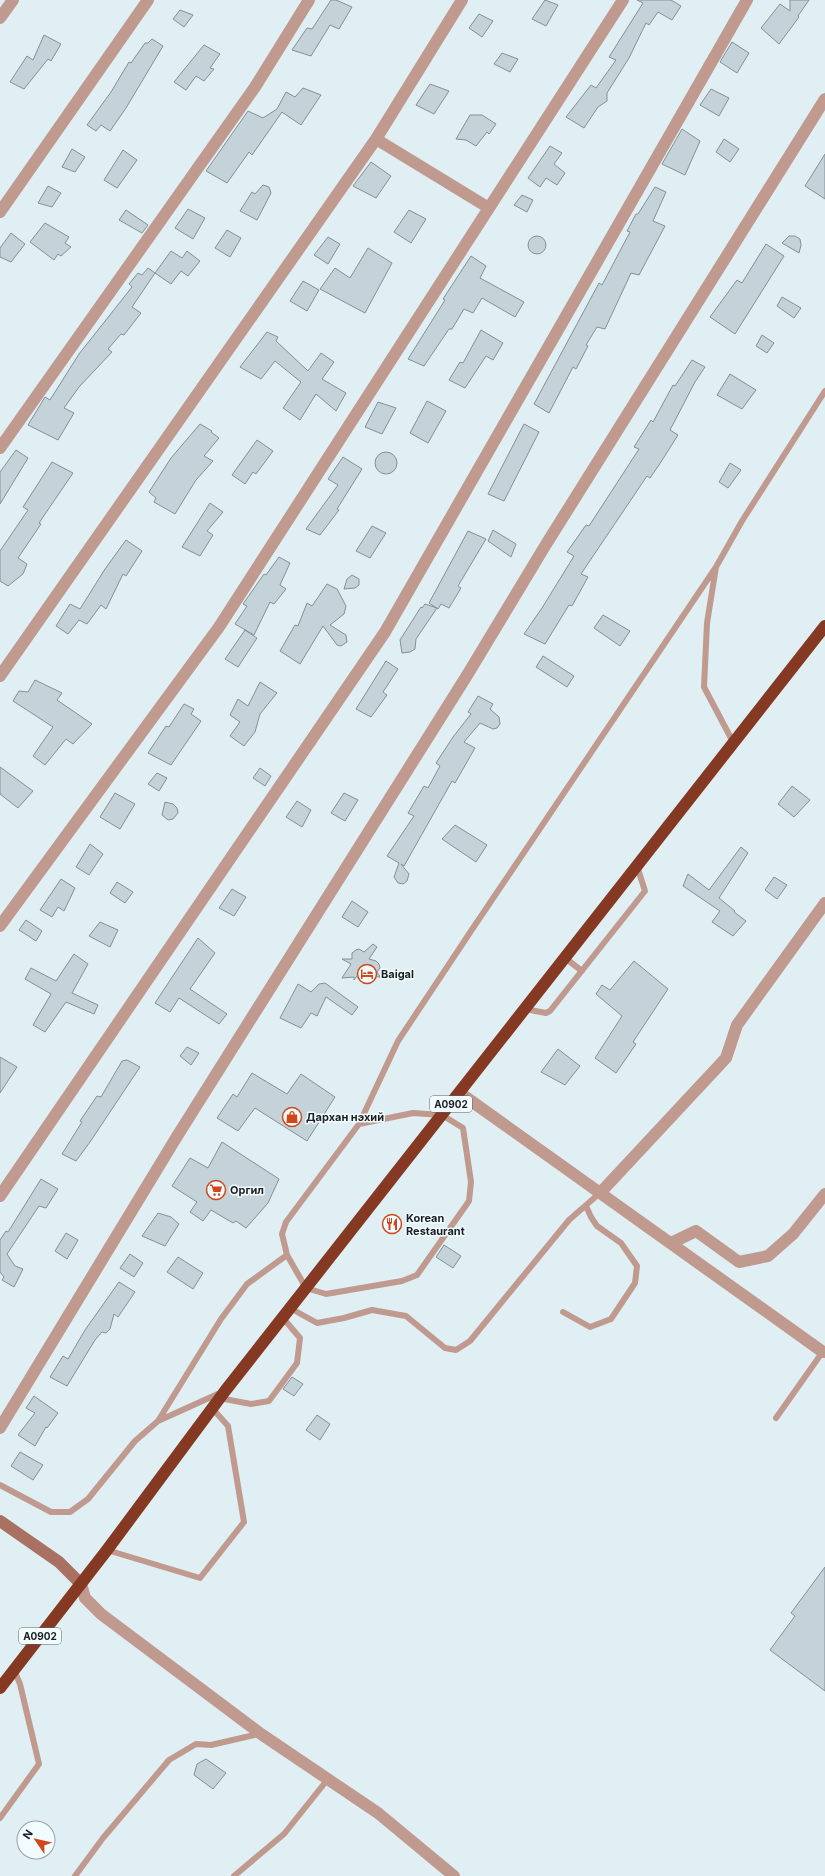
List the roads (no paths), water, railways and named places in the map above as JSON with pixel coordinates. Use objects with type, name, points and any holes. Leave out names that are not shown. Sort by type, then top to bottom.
[{"type":"highway","name":"A0902","points":[[0,1688],[107,1550],[219,1399],[825,626]]},
{"type":"street","points":[[0,18],[13,0]]},
{"type":"street","points":[[0,212],[148,0]]},
{"type":"street","points":[[0,448],[255,87],[309,0]]},
{"type":"street","points":[[0,676],[376,139],[462,0]]},
{"type":"street","points":[[0,926],[219,627],[623,0]]},
{"type":"street","points":[[0,1196],[385,632],[747,0]]},
{"type":"street","points":[[0,1428],[176,1138],[466,677],[549,539],[825,99]]},
{"type":"street","points":[[376,139],[489,208]]},
{"type":"street","points":[[601,1192],[726,1058],[737,1025],[825,903]]},
{"type":"street","points":[[460,1093],[824,1350]]},
{"type":"street","points":[[671,1243],[696,1231],[739,1262],[768,1256],[793,1234],[825,1194]]},
{"type":"street","points":[[0,1521],[59,1562],[81,1584],[85,1598],[101,1614],[261,1734],[378,1813],[454,1876]]},
{"type":"lane","points":[[359,1124],[413,1113],[442,1115],[463,1128],[471,1182],[469,1201],[417,1274],[402,1281],[326,1294],[306,1288],[287,1255],[282,1234],[286,1222],[359,1124],[398,1041],[472,928],[716,567],[742,521],[825,391]]},
{"type":"lane","points":[[716,567],[707,623],[704,687],[733,742]]},
{"type":"lane","points":[[525,1009],[546,1013],[550,1011],[645,891],[637,866]]},
{"type":"lane","points":[[565,958],[582,971]]},
{"type":"lane","points":[[290,1308],[317,1322],[344,1318],[372,1310],[406,1316],[445,1348],[456,1350],[470,1341],[569,1220],[601,1192]]},
{"type":"lane","points":[[564,1312],[590,1327],[611,1319],[635,1283],[637,1266],[621,1243],[597,1226],[590,1217],[586,1206]]},
{"type":"lane","points":[[0,1485],[51,1512],[70,1512],[88,1499],[135,1441],[158,1421],[222,1319],[247,1284],[287,1255]]},
{"type":"lane","points":[[158,1421],[219,1399],[251,1404],[269,1401],[297,1363],[300,1338],[283,1318]]},
{"type":"lane","points":[[776,1418],[824,1350]]},
{"type":"lane","points":[[107,1550],[200,1578],[244,1522],[228,1426],[219,1399]]},
{"type":"lane","points":[[0,1818],[39,1764],[20,1684],[14,1670]]},
{"type":"lane","points":[[75,1876],[103,1838],[169,1760],[196,1744],[211,1745],[261,1734]]},
{"type":"lane","points":[[234,1876],[284,1834],[328,1780]]},
{"type":"place","name":"Baigal","points":[[367,974]]},
{"type":"place","name":"Дархан нэхий","points":[[292,1117]]},
{"type":"place","name":"Оргил","points":[[216,1190]]},
{"type":"place","name":"Korean Restaurant","points":[[392,1224]]}]
